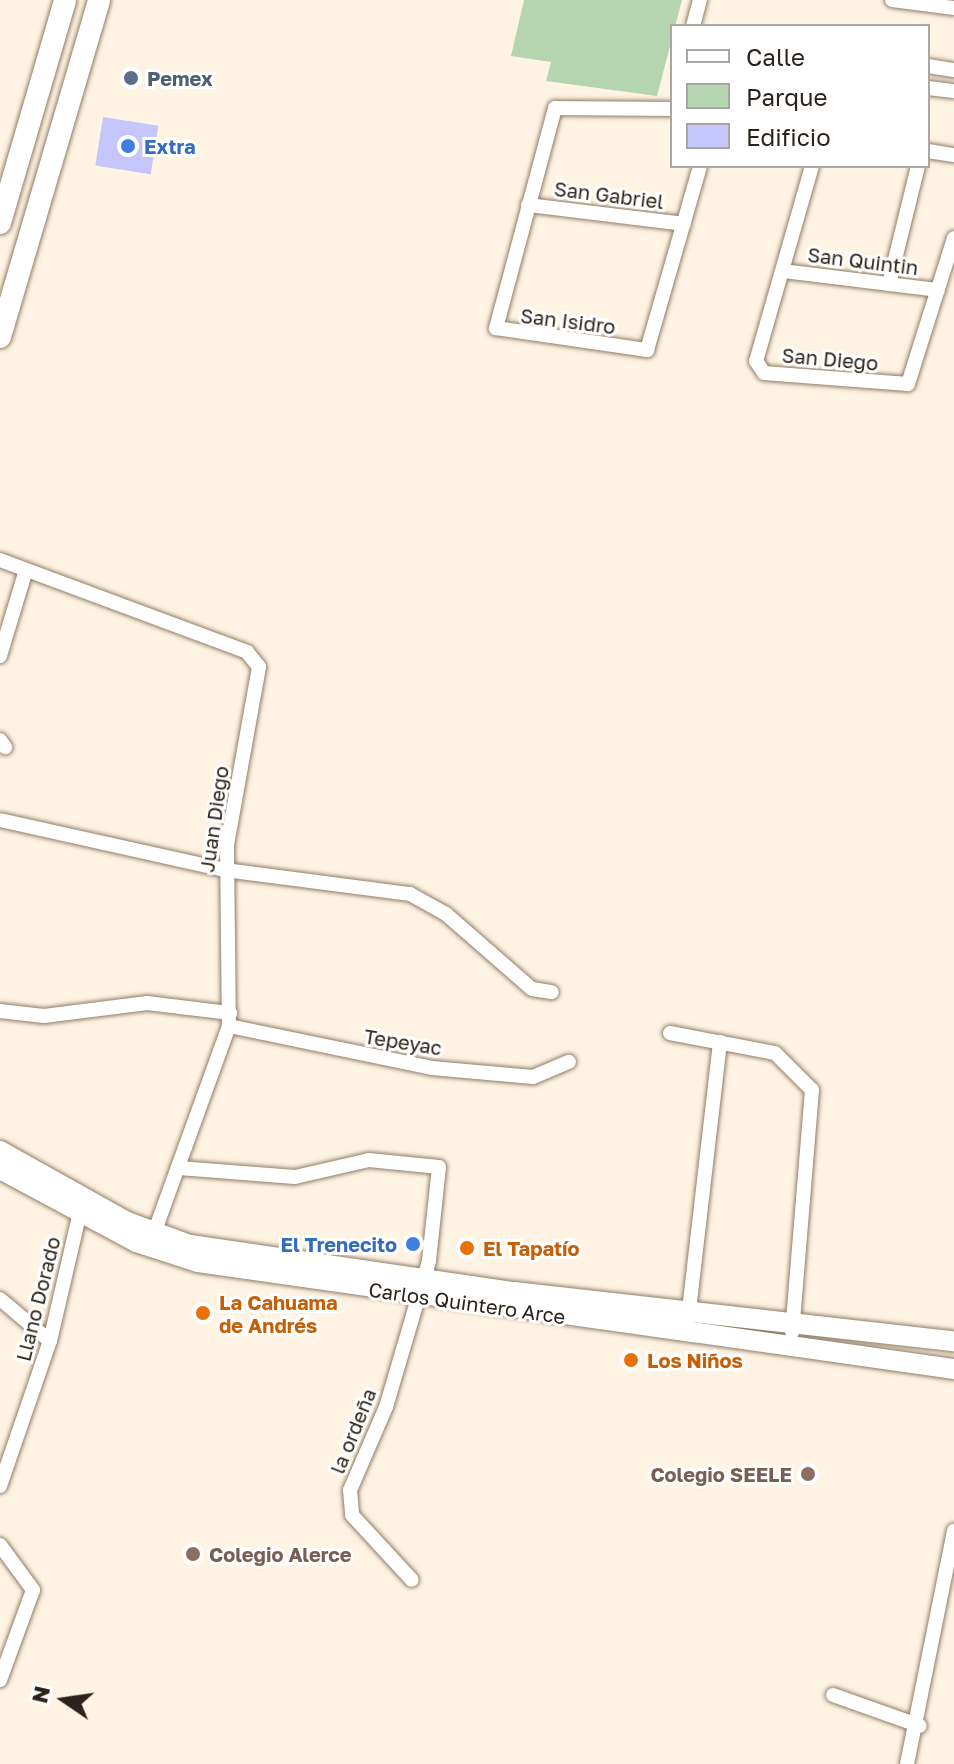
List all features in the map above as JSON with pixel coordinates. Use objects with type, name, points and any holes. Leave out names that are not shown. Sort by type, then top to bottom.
[{"type":"main road","points":[[0,223],[4,192],[65,0]]},
{"type":"main road","points":[[0,337],[99,0]]},
{"type":"main road","points":[[43,77],[40,112],[62,124]]},
{"type":"main road","name":"Carlos Quintero Arce","points":[[0,1151],[151,1240]]},
{"type":"main road","name":"Carlos Quintero Arce","points":[[0,1169],[80,1212],[151,1240],[682,1335],[954,1369]]},
{"type":"main road","name":"Carlos Quintero Arce","points":[[422,1288],[793,1320],[954,1341]]},
{"type":"street","points":[[694,24],[700,0]]},
{"type":"street","points":[[892,0],[954,8]]},
{"type":"street","points":[[930,66],[954,70]]},
{"type":"street","points":[[930,88],[954,91]]},
{"type":"street","name":"San Isidro","points":[[670,108],[555,108],[496,328],[607,347],[647,350],[654,342],[699,168]]},
{"type":"street","points":[[930,151],[954,155]]},
{"type":"street","name":"San Diego","points":[[811,168],[756,361],[764,373],[908,384],[954,238]]},
{"type":"street","points":[[889,284],[918,168]]},
{"type":"street","name":"San Gabriel","points":[[528,205],[684,224]]},
{"type":"street","name":"San Quintin","points":[[783,271],[938,290]]},
{"type":"street","name":"Juan Diego","points":[[0,560],[257,661],[225,870],[230,1020],[151,1240]]},
{"type":"street","points":[[0,656],[26,570]]},
{"type":"street","points":[[0,820],[225,870],[410,894],[446,914],[532,989],[552,992]]},
{"type":"street","name":"Tepeyac","points":[[0,1011],[63,1015],[147,1003],[432,1068],[533,1077],[569,1062]]},
{"type":"street","points":[[670,1033],[775,1053],[816,1101],[791,1347]]},
{"type":"street","points":[[682,1335],[691,1310],[695,1285],[720,1042]]},
{"type":"street","name":"la ordeña","points":[[179,1168],[295,1177],[369,1160],[435,1164],[441,1192],[422,1288],[349,1500],[352,1515],[412,1580]]},
{"type":"street","name":"Llano Dorado","points":[[0,1486],[50,1341],[80,1212]]},
{"type":"street","points":[[0,1299],[50,1341]]},
{"type":"street","points":[[907,1764],[920,1726],[948,1588],[954,1531]]},
{"type":"street","points":[[0,1545],[33,1590],[0,1680]]},
{"type":"street","points":[[833,1695],[920,1726]]},
{"type":"green space","points":[[524,0],[682,0],[676,24],[670,24],[670,46],[657,96],[546,81],[551,62],[511,56]]},
{"type":"building","name":"Extra","points":[[103,117],[158,126],[151,174],[95,165]]},
{"type":"place","name":"Pemex","points":[[131,78]]},
{"type":"place","name":"Extra","points":[[128,146]]},
{"type":"place","name":"El Trenecito","points":[[413,1244]]},
{"type":"place","name":"El Tapatío","points":[[467,1248]]},
{"type":"place","name":"La Cahuama de Andrés","points":[[203,1313]]},
{"type":"place","name":"Los Niños","points":[[631,1360]]},
{"type":"place","name":"Colegio SEELE","points":[[808,1474]]},
{"type":"place","name":"Colegio Alerce","points":[[193,1554]]}]
